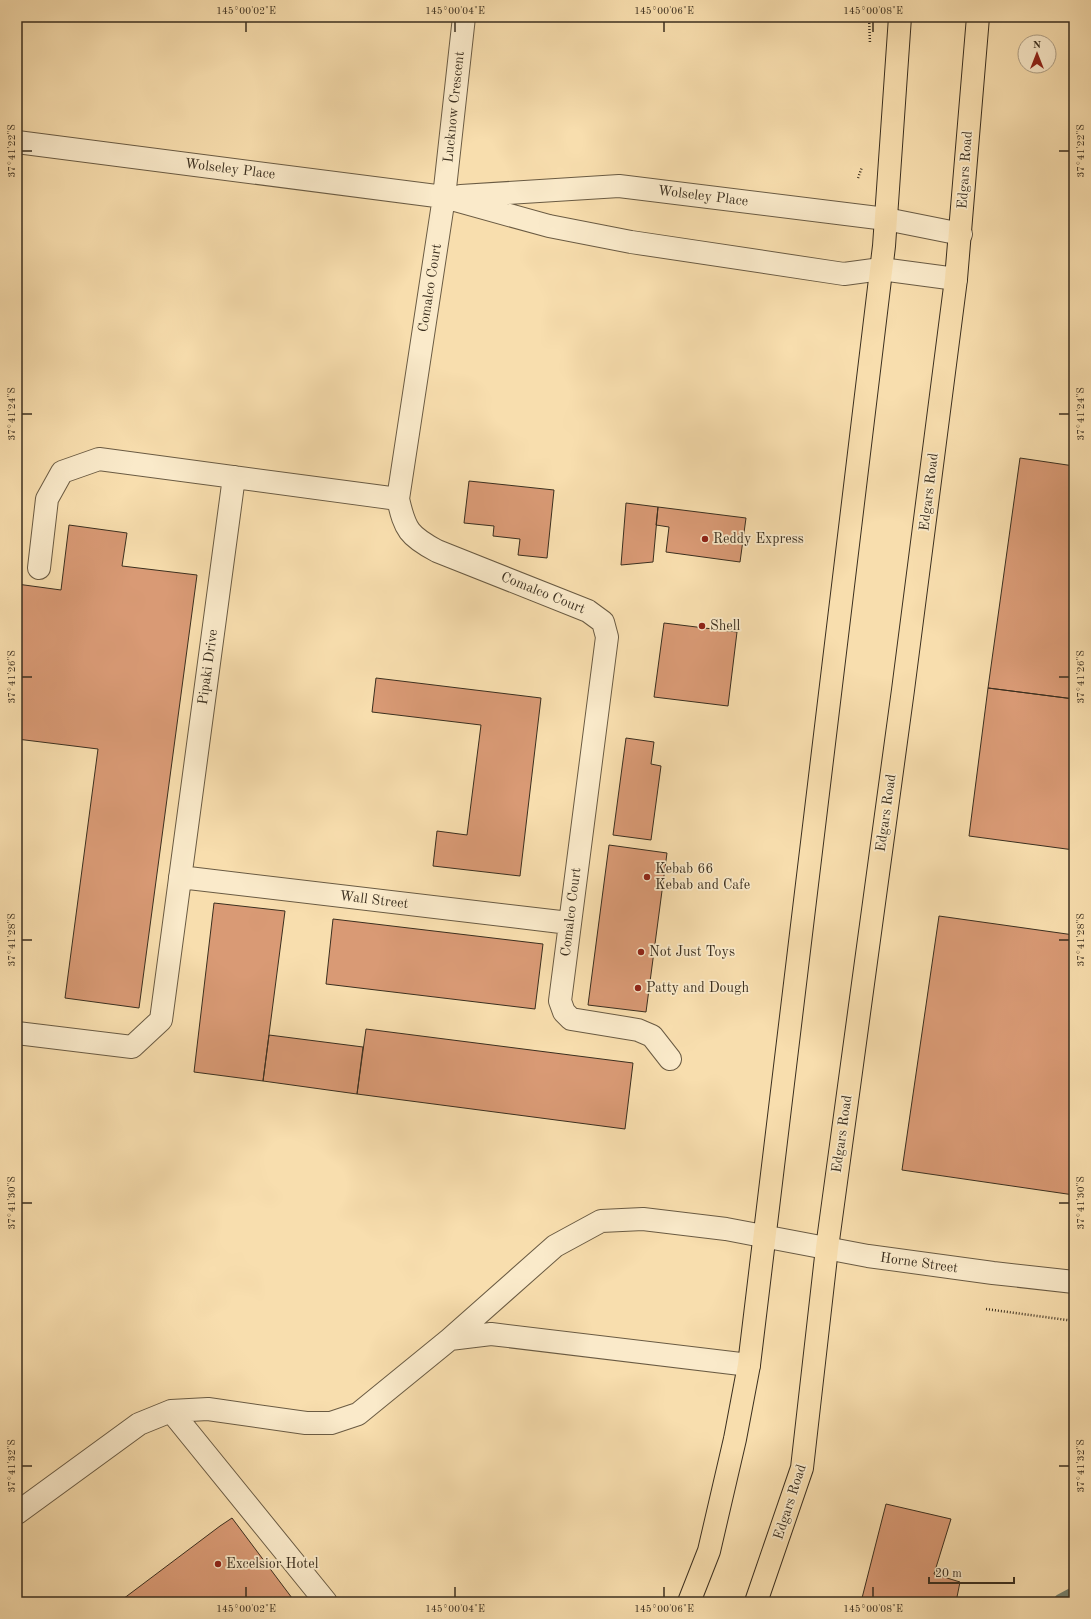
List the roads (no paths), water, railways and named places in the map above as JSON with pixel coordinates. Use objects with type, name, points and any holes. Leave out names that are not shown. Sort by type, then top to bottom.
[{"type":"main road","points":[[689,1602],[709,1551],[736,1439],[749,1365],[881,269],[886,219],[900,17]]},
{"type":"main road","name":"Edgars Road","points":[[756,1602],[802,1468],[827,1248],[902,697],[956,279],[961,234],[978,17]]},
{"type":"street","name":"Lucknow Crescent","points":[[444,197],[464,17]]},
{"type":"street","name":"Wolseley Place","points":[[17,142],[444,197],[549,226],[631,242],[844,274],[881,269],[956,279]]},
{"type":"street","name":"Wolseley Place","points":[[444,197],[619,186],[886,219],[927,229],[961,234]]},
{"type":"street","name":"Comalco Court","points":[[444,197],[398,499],[403,522],[416,539],[436,551],[588,611],[603,622],[606,637],[560,1001],[564,1012],[571,1019],[638,1030],[652,1036],[670,1059]]},
{"type":"street","points":[[39,568],[47,499],[62,472],[99,459],[398,499]]},
{"type":"street","name":"Pipaki Drive","points":[[17,1032],[132,1047],[161,1020],[234,478]]},
{"type":"street","name":"Wall Street","points":[[180,877],[569,923]]},
{"type":"street","name":"Horne Street","points":[[17,1513],[139,1424],[171,1411],[208,1409],[306,1423],[331,1423],[358,1414],[450,1339],[555,1246],[601,1221],[643,1219],[726,1228],[868,1256],[994,1274],[1074,1282]]},
{"type":"street","points":[[450,1339],[491,1334],[749,1365]]},
{"type":"street","points":[[171,1411],[326,1602]]},
{"type":"waterway","points":[[1057,1602],[1059,1599],[1074,1591]]},
{"type":"place","name":"Reddy Express","points":[[705,539]]},
{"type":"place","name":"Shell","points":[[702,626]]},
{"type":"place","name":"Kebab 66 Kebab and Cafe","points":[[647,877]]},
{"type":"place","name":"Not Just Toys","points":[[641,952]]},
{"type":"place","name":"Patty and Dough","points":[[638,988]]},
{"type":"place","name":"Excelsior Hotel","points":[[218,1564]]}]
